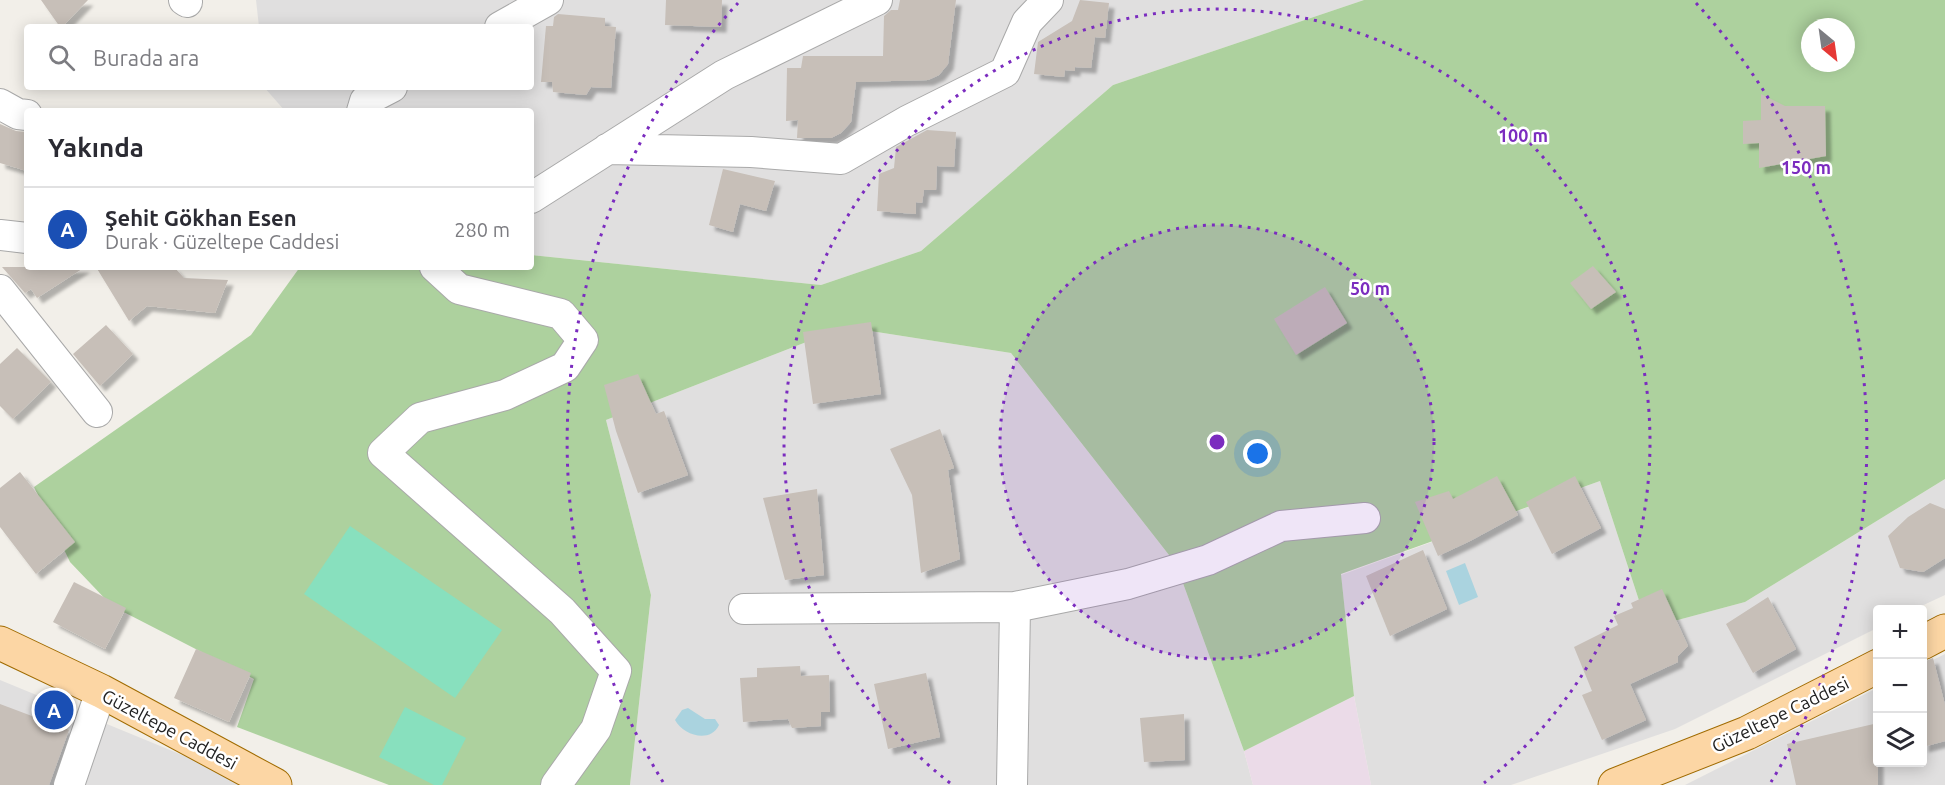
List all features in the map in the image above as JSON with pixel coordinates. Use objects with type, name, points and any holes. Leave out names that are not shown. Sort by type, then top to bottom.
[{"type":"main road","points":[[1927,641],[1945,632]]},
{"type":"main road","name":"Güzeltepe Caddesi","points":[[0,643],[101,691],[275,785]]},
{"type":"main road","name":"Güzeltepe Caddesi","points":[[1615,785],[1747,734],[1873,669]]},
{"type":"street","points":[[505,24],[548,0]]},
{"type":"street","points":[[534,196],[724,75],[877,0]]},
{"type":"street","points":[[607,149],[751,152],[841,159],[907,121],[1005,72],[1027,22],[1048,0]]},
{"type":"street","points":[[363,108],[365,101],[386,90]]},
{"type":"street","points":[[0,104],[18,114],[24,115]]},
{"type":"street","points":[[0,235],[24,238]]},
{"type":"street","points":[[438,270],[459,289],[561,314],[583,340],[565,367],[505,395],[420,418],[383,453],[562,611],[616,671],[596,729],[556,785]]},
{"type":"street","points":[[0,290],[97,412]]},
{"type":"street","points":[[744,609],[1015,607],[1128,584],[1208,561],[1281,526],[1365,518]]},
{"type":"street","points":[[1012,785],[1015,607]]},
{"type":"street","points":[[0,628],[0,643]]},
{"type":"street","points":[[69,785],[101,691]]},
{"type":"shaded area","points":[[256,0],[1364,0],[1113,85],[921,251],[821,285],[534,255],[534,108],[282,108],[267,90],[534,90],[534,24],[259,24]]},
{"type":"shaded area","points":[[845,327],[1011,353],[1176,564],[1244,751],[1253,785],[630,785],[651,595],[606,420]]},
{"type":"shaded area","points":[[1945,479],[1945,595],[1924,605],[1873,605],[1873,630],[1675,729],[1511,785],[1371,785],[1354,696],[1341,575],[1600,481],[1648,628],[1745,602]]},
{"type":"shaded area","points":[[1945,654],[1945,785],[1685,785],[1873,690],[1873,767],[1927,767],[1927,663]]},
{"type":"shaded area","points":[[0,680],[255,785],[0,785]]},
{"type":"shaded area","points":[[1354,696],[1371,785],[1253,785],[1244,751]]},
{"type":"green space","points":[[1364,0],[1945,0],[1945,479],[1745,602],[1648,628],[1600,481],[1341,574],[1354,696],[1244,751],[1176,564],[1011,353],[845,327],[606,420],[651,595],[630,785],[389,785],[237,727],[254,679],[112,606],[70,562],[34,487],[251,335],[298,270],[534,270],[534,255],[821,285],[921,251],[1113,85]]},
{"type":"green space","points":[[350,526],[502,630],[455,698],[304,594]]},
{"type":"green space","points":[[405,707],[466,738],[442,785],[434,785],[379,757]]},
{"type":"water","points":[[1465,563],[1478,597],[1459,605],[1446,571]]},
{"type":"water","points":[[688,708],[705,719],[715,719],[719,725],[715,731],[703,736],[684,730],[675,720],[682,710]]},
{"type":"building","points":[[41,0],[88,0],[65,24],[58,24]]},
{"type":"building","points":[[666,0],[722,0],[721,27],[665,25]]},
{"type":"building","points":[[900,0],[956,0],[948,64],[939,75],[928,80],[856,82],[851,122],[841,133],[831,138],[797,138],[798,120],[786,121],[787,68],[801,68],[803,56],[883,56],[884,16],[891,10],[898,10]]},
{"type":"building","points":[[1080,0],[1109,3],[1105,38],[1095,37],[1091,68],[1075,67],[1075,71],[1065,70],[1064,77],[1034,74],[1038,42],[1072,21]]},
{"type":"building","points":[[558,14],[605,18],[605,26],[616,27],[611,88],[591,87],[586,95],[553,92],[552,82],[541,82],[546,26],[553,26],[554,17]]},
{"type":"building","points":[[1761,94],[1785,106],[1825,106],[1826,156],[1759,168],[1759,143],[1743,144],[1743,121],[1761,120]]},
{"type":"building","points":[[0,124],[24,132],[24,170],[0,163]]},
{"type":"building","points":[[927,130],[956,132],[954,167],[937,166],[936,190],[924,190],[922,203],[916,202],[916,214],[877,211],[879,174],[894,168],[896,147]]},
{"type":"building","points":[[723,169],[775,181],[766,211],[740,204],[733,232],[709,225]]},
{"type":"building","points":[[1593,266],[1616,292],[1591,309],[1570,283]]},
{"type":"building","points":[[2,267],[24,267],[24,270],[80,270],[37,298],[31,289],[25,293]]},
{"type":"building","points":[[98,270],[177,270],[184,278],[228,280],[215,313],[147,306],[129,321]]},
{"type":"building","points":[[1325,287],[1347,323],[1296,355],[1274,319]]},
{"type":"building","points":[[871,322],[881,394],[813,404],[803,332]]},
{"type":"building","points":[[106,325],[133,354],[100,386],[73,354]]},
{"type":"building","points":[[17,348],[51,382],[13,419],[0,406],[0,364]]},
{"type":"building","points":[[638,374],[656,414],[664,411],[688,475],[638,493],[616,431],[604,385]]},
{"type":"building","points":[[940,429],[954,468],[948,470],[960,559],[921,573],[912,495],[890,449]]},
{"type":"building","points":[[20,472],[75,542],[36,574],[0,527],[0,488]]},
{"type":"building","points":[[1497,476],[1518,515],[1438,556],[1415,502],[1449,491],[1453,499]]},
{"type":"building","points":[[1575,476],[1601,528],[1552,554],[1526,502]]},
{"type":"building","points":[[817,489],[824,575],[785,580],[763,498]]},
{"type":"building","points":[[1930,503],[1945,509],[1945,558],[1923,572],[1900,568],[1888,536],[1908,517]]},
{"type":"building","points":[[1423,550],[1447,609],[1390,636],[1366,576]]},
{"type":"building","points":[[74,582],[126,608],[105,649],[53,622]]},
{"type":"building","points":[[1662,589],[1688,646],[1678,656],[1678,662],[1630,684],[1646,720],[1602,740],[1582,695],[1592,691],[1574,647],[1618,625],[1614,616],[1633,608],[1631,603]]},
{"type":"building","points":[[1768,597],[1796,649],[1753,673],[1726,624]]},
{"type":"building","points":[[196,649],[251,673],[229,722],[174,698]]},
{"type":"building","points":[[1933,658],[1945,705],[1945,741],[1927,746],[1927,713],[1927,660]]},
{"type":"building","points":[[800,666],[801,676],[829,675],[830,712],[821,712],[821,726],[792,728],[788,719],[743,722],[740,678],[757,677],[757,668]]},
{"type":"building","points":[[926,673],[940,737],[888,749],[874,684]]},
{"type":"building","points":[[0,704],[69,730],[49,785],[0,785]]},
{"type":"building","points":[[1184,714],[1185,760],[1144,762],[1140,718]]},
{"type":"building","points":[[1873,724],[1873,767],[1878,767],[1878,785],[1796,785],[1787,744]]},
{"type":"place","name":"Şehit Gökhan Esen","points":[[54,710]]}]
